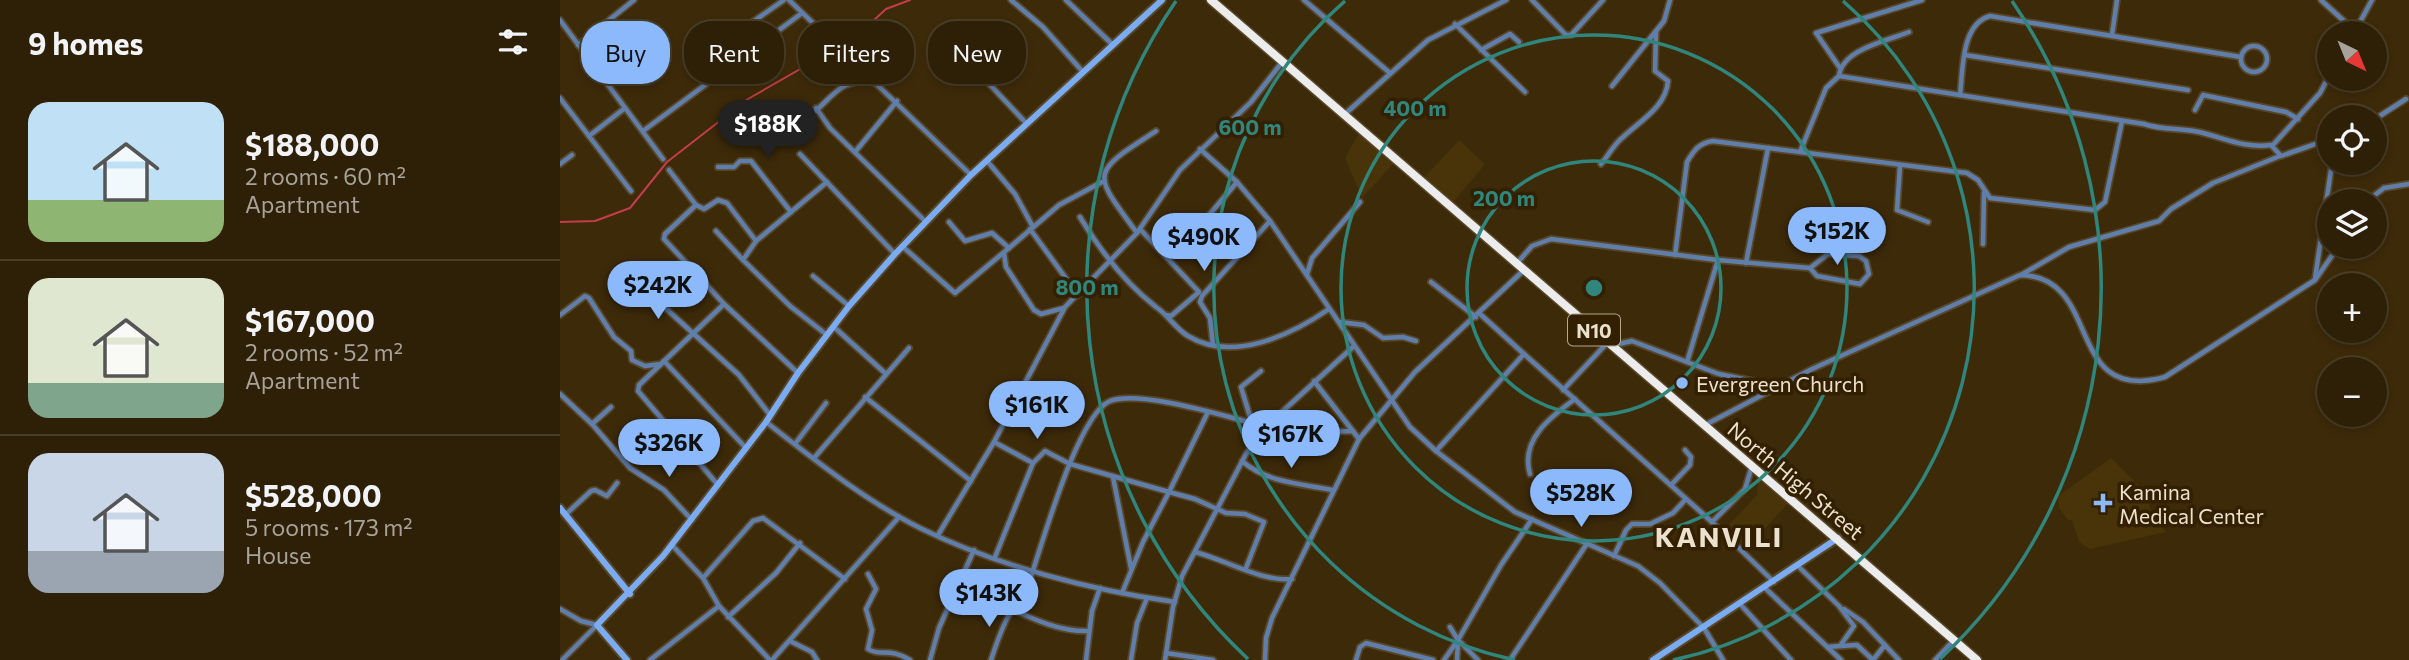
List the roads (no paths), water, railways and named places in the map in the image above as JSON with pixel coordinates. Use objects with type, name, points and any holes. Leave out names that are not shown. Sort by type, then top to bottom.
[{"type":"highway","name":"North High Street","points":[[1210,0],[1977,660]]},
{"type":"street","points":[[578,45],[634,0]]},
{"type":"street","points":[[755,21],[786,0],[810,21]]},
{"type":"street","points":[[1012,0],[1042,27],[1083,72]]},
{"type":"street","points":[[1066,0],[1114,46]]},
{"type":"street","points":[[562,660],[629,594],[672,545],[766,422],[798,373],[849,306],[902,246],[971,174],[1114,46],[1161,0]]},
{"type":"street","points":[[1304,0],[1390,73]]},
{"type":"street","points":[[1344,115],[1429,40],[1496,2],[1506,0]]},
{"type":"street","points":[[1532,0],[1566,35],[1571,34],[1603,0]]},
{"type":"street","points":[[1612,86],[1656,32],[1667,15],[1670,0]]},
{"type":"street","points":[[1840,68],[1816,33],[1922,0]]},
{"type":"street","points":[[2112,35],[2117,0]]},
{"type":"street","points":[[2321,0],[2343,21]]},
{"type":"street","points":[[2361,21],[2372,0]]},
{"type":"street","points":[[784,27],[802,13]]},
{"type":"street","points":[[1959,95],[1965,55],[1974,24],[1990,16],[2241,57]]},
{"type":"street","points":[[560,20],[663,159]]},
{"type":"street","points":[[1455,24],[1525,92]]},
{"type":"street","points":[[1601,164],[1622,137],[1640,125],[1667,93],[1668,80],[1655,71],[1656,32]]},
{"type":"street","points":[[1800,152],[1826,88],[1839,76],[1844,62],[1909,32]]},
{"type":"street","points":[[1481,50],[1510,34],[1519,42]]},
{"type":"street","points":[[2256,45],[2265,50],[2268,60],[2263,69],[2253,72],[2244,67],[2241,57],[2246,48],[2256,45]]},
{"type":"street","points":[[1965,55],[2188,90]]},
{"type":"street","points":[[938,535],[994,442],[1064,308],[1139,231],[1180,170],[1251,102],[1283,61]]},
{"type":"street","points":[[1839,76],[2122,121],[2159,130],[2190,131],[2250,147],[2272,146],[2298,119],[2318,91]]},
{"type":"street","points":[[643,131],[709,84]]},
{"type":"street","points":[[783,108],[794,121],[802,121],[847,84]]},
{"type":"street","points":[[878,84],[971,174]]},
{"type":"street","points":[[989,84],[1026,123]]},
{"type":"street","points":[[2194,110],[2199,98],[2208,95],[2286,112],[2298,119]]},
{"type":"street","points":[[560,98],[631,191]]},
{"type":"street","points":[[2387,112],[2406,100]]},
{"type":"street","points":[[855,152],[897,101]]},
{"type":"street","points":[[589,136],[625,108]]},
{"type":"street","points":[[816,108],[830,128],[925,221]]},
{"type":"street","points":[[1675,255],[1687,162],[1693,151],[1704,142],[1967,173],[1978,180],[1990,198],[2095,210],[2105,202],[2122,121]]},
{"type":"street","points":[[902,246],[956,293],[1059,205],[1102,182],[1106,169],[1156,131]]},
{"type":"street","points":[[1705,426],[1812,369],[2020,275],[2076,245],[2159,221],[2171,209],[2213,183],[2317,143]]},
{"type":"street","points":[[2272,146],[2281,156]]},
{"type":"street","points":[[1746,263],[1768,148]]},
{"type":"street","points":[[1200,149],[1237,182],[1270,221],[1340,322],[1390,401],[1436,451],[1503,504],[1586,545],[1638,566],[1660,583],[1704,628],[1723,660]]},
{"type":"street","points":[[800,153],[895,254]]},
{"type":"street","points":[[560,164],[572,155]]},
{"type":"street","points":[[987,160],[1014,194],[1032,228],[1078,295]]},
{"type":"street","points":[[718,167],[734,167],[740,161],[751,161],[791,212]]},
{"type":"street","points":[[1900,166],[1897,210],[1928,222]]},
{"type":"street","points":[[669,170],[696,205],[704,209],[718,200],[727,203],[756,241]]},
{"type":"street","points":[[2315,280],[2330,175]]},
{"type":"street","points":[[743,260],[756,241],[827,182]]},
{"type":"street","points":[[1102,182],[1139,231],[1199,292]]},
{"type":"street","points":[[1235,257],[1199,227],[1237,182]]},
{"type":"street","points":[[2383,189],[2409,184]]},
{"type":"street","points":[[1983,244],[1984,192]]},
{"type":"street","points":[[1306,275],[1312,258],[1360,202]]},
{"type":"street","points":[[696,205],[665,234],[664,239],[757,338],[798,373]]},
{"type":"street","points":[[1080,217],[1109,261],[1134,290],[1171,316],[1206,289]]},
{"type":"street","points":[[1213,345],[1210,318],[1200,302],[1206,289],[1270,221]]},
{"type":"street","points":[[949,222],[965,241],[992,233],[1009,248]]},
{"type":"street","points":[[716,231],[790,306],[828,335]]},
{"type":"street","points":[[1517,263],[1532,246],[1550,239],[1718,260],[1810,268],[1817,275],[1860,284],[1869,274],[1866,261],[1858,256],[1828,254],[1810,268]]},
{"type":"street","points":[[1004,253],[1006,267],[1034,310],[1041,314],[1064,308]]},
{"type":"street","points":[[2020,275],[2032,275],[2063,293],[2099,362],[2109,374],[2142,383],[2165,377],[2315,280],[2330,259]]},
{"type":"street","points":[[1687,362],[1718,260]]},
{"type":"street","points":[[1265,660],[1267,632],[1359,439],[1415,372],[1525,269]]},
{"type":"street","points":[[813,276],[849,306]]},
{"type":"street","points":[[1431,282],[1524,354],[1712,522],[1774,582]]},
{"type":"street","points":[[640,285],[739,375],[771,415]]},
{"type":"street","points":[[560,315],[585,296],[589,298],[614,337],[631,351],[632,360],[645,366],[662,362]]},
{"type":"street","points":[[718,485],[638,391],[639,384],[724,304]]},
{"type":"street","points":[[1158,308],[1190,337],[1213,345],[1262,343],[1309,322],[1329,309]]},
{"type":"street","points":[[1340,322],[1364,325],[1383,338],[1403,337],[1416,341]]},
{"type":"street","points":[[834,327],[885,374]]},
{"type":"street","points":[[1563,390],[1610,344],[1632,341],[1719,374],[1753,381]]},
{"type":"street","points":[[1165,660],[1175,602],[1185,570],[1242,461],[1271,422],[1355,346]]},
{"type":"street","points":[[814,458],[909,348]]},
{"type":"street","points":[[1436,451],[1524,354]]},
{"type":"street","points":[[662,362],[746,448]]},
{"type":"street","points":[[1252,423],[1241,387],[1261,371]]},
{"type":"street","points":[[1314,381],[1359,439]]},
{"type":"street","points":[[560,394],[592,424],[630,468],[664,490],[692,520]]},
{"type":"street","points":[[865,397],[971,481]]},
{"type":"street","points":[[991,660],[1012,610],[1024,597],[1070,464],[1093,416],[1111,401],[1135,398],[1209,411],[1252,423],[1271,422],[1287,430],[1310,423],[1331,432],[1353,431]]},
{"type":"street","points":[[1530,474],[1527,464],[1534,438],[1546,419],[1574,399]]},
{"type":"street","points":[[795,444],[826,403]]},
{"type":"street","points":[[592,424],[611,407]]},
{"type":"street","points":[[1122,593],[1209,411]]},
{"type":"street","points":[[766,422],[846,484],[899,517],[938,535],[1032,569],[1122,593],[1175,602]]},
{"type":"street","points":[[645,452],[659,440],[678,436]]},
{"type":"street","points":[[994,442],[1033,463]]},
{"type":"street","points":[[1671,485],[1690,465],[1691,457],[1685,450]]},
{"type":"street","points":[[995,557],[1033,463],[1045,451],[1070,464],[1195,499],[1217,509],[1245,514],[1264,522],[1246,568]]},
{"type":"street","points":[[1242,461],[1256,472],[1281,480],[1333,490]]},
{"type":"street","points":[[1712,522],[1745,489],[1752,466]]},
{"type":"street","points":[[1113,477],[1131,571]]},
{"type":"street","points":[[565,514],[591,491],[595,490],[607,496],[617,483]]},
{"type":"street","points":[[1615,556],[1626,530],[1632,524],[1638,521],[1650,524],[1673,513],[1686,499]]},
{"type":"street","points":[[560,508],[629,594]]},
{"type":"street","points":[[703,578],[758,518],[763,517],[845,579]]},
{"type":"street","points":[[672,545],[703,578],[719,606],[771,660],[899,517]]},
{"type":"street","points":[[1444,660],[1532,519]]},
{"type":"street","points":[[1653,660],[1799,567],[1838,538]]},
{"type":"street","points":[[729,617],[776,573],[800,543]]},
{"type":"street","points":[[1510,660],[1586,545]]},
{"type":"street","points":[[929,659],[939,628],[974,550]]},
{"type":"street","points":[[1195,552],[1246,568],[1270,580],[1292,579]]},
{"type":"street","points":[[1799,567],[1839,606],[1863,622],[1899,660]]},
{"type":"street","points":[[868,574],[876,589],[866,609],[872,630],[868,649],[874,653],[897,651],[910,660]]},
{"type":"street","points":[[1086,660],[1100,587]]},
{"type":"street","points":[[993,588],[1001,591],[1004,604],[1012,610],[1064,629],[1090,631]]},
{"type":"street","points":[[1765,588],[1841,660]]},
{"type":"street","points":[[1131,660],[1137,623],[1147,598]]},
{"type":"street","points":[[1741,605],[1790,660]]},
{"type":"street","points":[[650,660],[719,606]]},
{"type":"street","points":[[1839,606],[1853,626],[1840,646]]},
{"type":"street","points":[[560,609],[597,625],[627,660]]},
{"type":"street","points":[[560,615],[568,614]]},
{"type":"street","points":[[1450,627],[1458,640],[1478,660]]},
{"type":"street","points":[[1935,660],[1955,639]]},
{"type":"street","points":[[1457,660],[1458,640]]},
{"type":"street","points":[[792,642],[813,652],[817,660]]},
{"type":"street","points":[[1356,660],[1364,643],[1433,660]]},
{"type":"street","points":[[1828,647],[1857,645],[1873,660],[1885,645]]},
{"type":"street","points":[[1166,653],[1213,660]]},
{"type":"waterway","points":[[560,222],[595,221],[630,208],[667,162],[748,99],[809,64],[834,57],[886,9],[910,0]]},
{"type":"place","name":"Evergreen Church","points":[[1682,383]]},
{"type":"place","name":"Kamina Medical Center","points":[[2103,503]]},
{"type":"district","name":"KANVILI","points":[[1719,536]]}]
